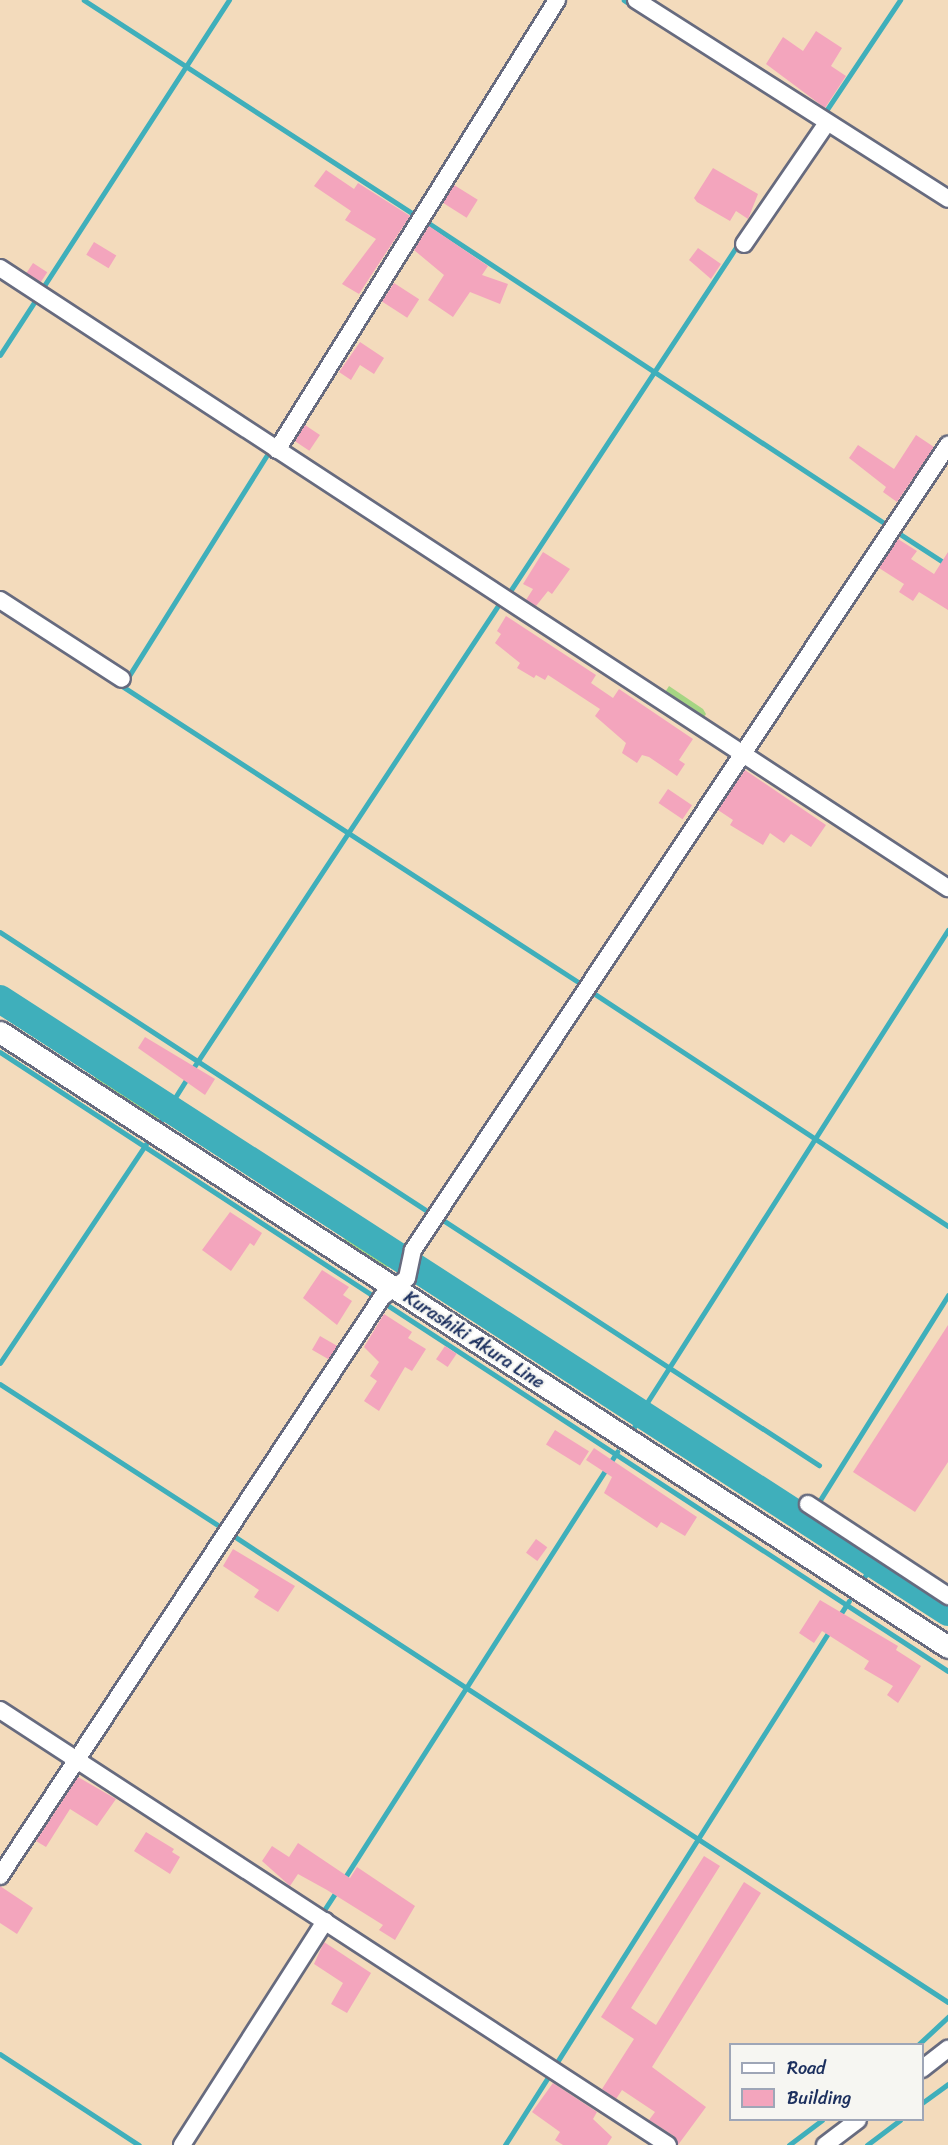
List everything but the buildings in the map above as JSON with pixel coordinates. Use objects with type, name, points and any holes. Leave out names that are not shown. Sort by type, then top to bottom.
[{"type":"main road","name":"Kurashiki Akura Line","points":[[0,1032],[384,1297],[948,1647]]},
{"type":"street","points":[[277,450],[557,0]]},
{"type":"street","points":[[636,0],[825,126],[948,199]]},
{"type":"street","points":[[744,244],[825,126]]},
{"type":"street","points":[[0,268],[948,888]]},
{"type":"street","points":[[0,1876],[73,1761],[229,1532],[384,1297],[411,1263],[742,753],[948,446]]},
{"type":"street","points":[[0,600],[122,679]]},
{"type":"street","points":[[813,1507],[948,1596]]},
{"type":"street","points":[[0,1710],[73,1761],[668,2145]]},
{"type":"street","points":[[182,2145],[321,1922]]},
{"type":"street","points":[[924,2067],[948,2049]]},
{"type":"street","points":[[825,2145],[857,2121]]},
{"type":"green space","points":[[669,686],[703,709],[706,714],[701,722],[662,697]]},
{"type":"green space","points":[[102,1072],[164,1111],[157,1121],[96,1080],[94,1076]]},
{"type":"green space","points":[[349,1231],[380,1250],[397,1265],[382,1268],[342,1243]]},
{"type":"waterway","points":[[84,0],[417,216]]},
{"type":"waterway","points":[[42,289],[229,0]]},
{"type":"waterway","points":[[624,0],[633,6]]},
{"type":"waterway","points":[[824,114],[900,0]]},
{"type":"waterway","points":[[424,220],[886,524]]},
{"type":"waterway","points":[[509,593],[738,244]]},
{"type":"waterway","points":[[0,355],[37,298]]},
{"type":"waterway","points":[[127,679],[270,450]]},
{"type":"waterway","points":[[897,532],[948,565]]},
{"type":"waterway","points":[[192,1070],[499,604]]},
{"type":"waterway","points":[[119,684],[580,983]]},
{"type":"waterway","points":[[641,1412],[948,930]]},
{"type":"waterway","points":[[0,932],[429,1212]]},
{"type":"waterway","points":[[592,992],[948,1226]]},
{"type":"waterway","points":[[0,999],[948,1612]]},
{"type":"waterway","points":[[0,1052],[948,1671]]},
{"type":"waterway","points":[[161,1120],[188,1077]]},
{"type":"waterway","points":[[0,1363],[146,1144]]},
{"type":"waterway","points":[[443,1220],[819,1465]]},
{"type":"waterway","points":[[807,1521],[948,1295]]},
{"type":"waterway","points":[[0,1384],[224,1529]]},
{"type":"waterway","points":[[632,1430],[643,1414]]},
{"type":"waterway","points":[[344,1879],[617,1452]]},
{"type":"waterway","points":[[231,1534],[948,2002]]},
{"type":"waterway","points":[[863,1579],[873,1564]]},
{"type":"waterway","points":[[838,1618],[849,1601]]},
{"type":"waterway","points":[[554,2067],[830,1630]]},
{"type":"waterway","points":[[72,1751],[109,1696]]},
{"type":"waterway","points":[[321,1915],[336,1892]]},
{"type":"waterway","points":[[920,2043],[948,2017]]},
{"type":"waterway","points":[[0,2054],[139,2145]]},
{"type":"waterway","points":[[505,2145],[550,2074]]},
{"type":"waterway","points":[[924,2102],[948,2084]]},
{"type":"waterway","points":[[789,2145],[821,2121]]},
{"type":"waterway","points":[[867,2145],[899,2121]]}]
